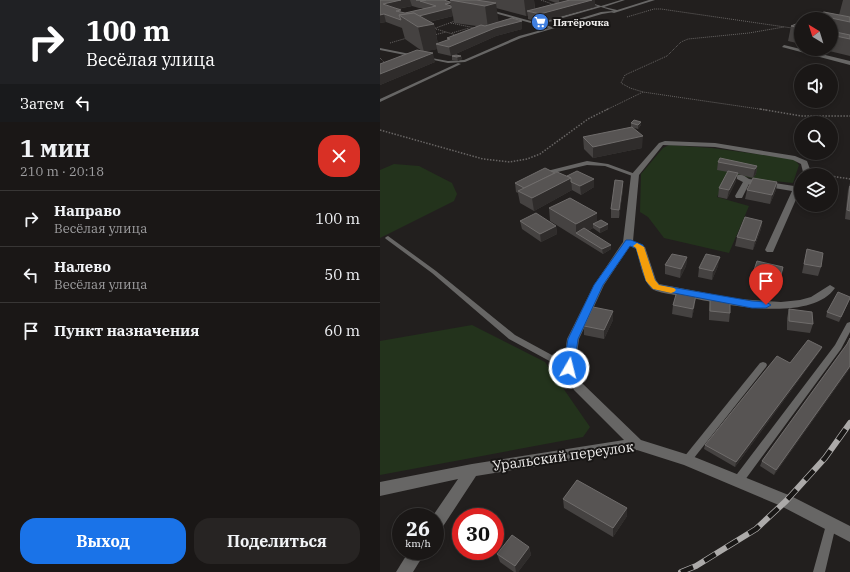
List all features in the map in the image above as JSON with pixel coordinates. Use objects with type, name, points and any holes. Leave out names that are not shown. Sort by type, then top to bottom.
[{"type":"street","points":[[614,11],[653,0]]},
{"type":"street","points":[[784,46],[850,63]]},
{"type":"street","points":[[637,444],[578,387],[569,368],[573,339],[599,285],[628,242],[635,174],[661,144],[665,143],[715,145],[795,158],[804,162],[805,168]]},
{"type":"street","points":[[740,196],[744,179],[794,189]]},
{"type":"street","points":[[770,250],[794,194]]},
{"type":"street","points":[[628,242],[640,247],[651,281],[656,287],[752,305],[794,306],[815,300],[830,288]]},
{"type":"street","name":"Уральский переулок","points":[[380,489],[472,470],[637,444],[687,460],[786,501],[850,534]]},
{"type":"street","points":[[444,512],[472,470]]},
{"type":"street","points":[[404,572],[412,560]]},
{"type":"lane","points":[[539,24],[624,0]]},
{"type":"lane","points":[[580,3],[602,6],[614,11]]},
{"type":"lane","points":[[481,8],[521,21],[527,19],[552,28]]},
{"type":"lane","points":[[380,101],[520,37],[602,13],[614,11]]},
{"type":"lane","points":[[380,49],[448,62],[465,61]]},
{"type":"lane","points":[[431,54],[434,57],[446,59],[448,62]]},
{"type":"lane","points":[[390,68],[419,57]]},
{"type":"lane","points":[[549,172],[587,163],[606,165],[635,174]]},
{"type":"lane","points":[[388,238],[434,272],[512,337],[569,368]]},
{"type":"lane","points":[[738,481],[838,347],[850,325]]},
{"type":"lane","points":[[687,460],[763,365]]},
{"type":"lane","points":[[819,572],[831,525]]},
{"type":"path","points":[[541,0],[555,5]]},
{"type":"path","points":[[624,18],[654,9],[660,9],[794,28]]},
{"type":"path","points":[[429,30],[457,21]]},
{"type":"path","points":[[450,23],[477,29]]},
{"type":"path","points":[[451,34],[471,27]]},
{"type":"path","points":[[784,27],[749,33],[688,39],[681,42],[667,56],[625,75],[621,83],[630,88],[643,92],[667,94],[801,116],[850,116]]},
{"type":"path","points":[[435,28],[456,35]]},
{"type":"path","points":[[430,37],[446,32]]},
{"type":"path","points":[[387,44],[409,37]]},
{"type":"path","points":[[380,58],[390,68]]},
{"type":"path","points":[[380,130],[483,159],[510,162],[527,159],[540,154],[588,119],[643,92]]},
{"type":"path","points":[[838,177],[850,179]]},
{"type":"green space","points":[[669,145],[712,148],[794,159],[799,165],[798,168],[794,168],[793,183],[755,179],[729,173],[717,197],[749,206],[729,253],[664,238],[648,217],[640,212],[641,174],[663,148]]},
{"type":"green space","points":[[394,164],[419,166],[452,183],[457,194],[454,201],[380,238],[380,170]]},
{"type":"green space","points":[[472,325],[545,362],[590,427],[583,437],[380,475],[380,341]]},
{"type":"building","points":[[380,0],[401,0],[383,4],[401,10],[396,11],[405,13],[436,6],[420,1],[426,0],[444,0],[450,2],[445,4],[451,6],[451,8],[419,16],[414,13],[399,15],[401,20],[384,14],[380,15]]},
{"type":"building","points":[[450,0],[476,0],[496,3],[485,6]]},
{"type":"building","points":[[570,0],[592,0],[540,14],[527,11]]},
{"type":"building","points":[[414,13],[434,24],[418,27],[399,15]]},
{"type":"building","points":[[838,15],[850,17],[850,22],[838,19]]},
{"type":"building","points":[[512,18],[522,21],[495,28],[449,47],[436,44],[450,39],[447,38],[481,25],[485,26]]},
{"type":"building","points":[[838,32],[850,35],[850,39],[838,36]]},
{"type":"building","points":[[417,50],[433,53],[380,74],[380,64]]},
{"type":"building","points":[[634,120],[641,122],[638,125],[631,123]]},
{"type":"building","points":[[632,127],[643,136],[593,147],[583,137]]},
{"type":"building","points":[[720,158],[757,166],[755,169],[718,162]]},
{"type":"building","points":[[545,168],[555,173],[524,188],[515,183]]},
{"type":"building","points":[[577,171],[594,179],[580,186],[571,182],[571,178],[567,176]]},
{"type":"building","points":[[728,171],[738,173],[729,190],[719,188]]},
{"type":"building","points":[[557,172],[571,178],[532,198],[518,191]]},
{"type":"building","points":[[753,178],[777,182],[772,195],[747,190]]},
{"type":"building","points":[[615,180],[623,181],[619,210],[611,209]]},
{"type":"building","points":[[850,186],[850,211],[847,210]]},
{"type":"building","points":[[570,198],[597,213],[576,224],[549,208]]},
{"type":"building","points":[[536,213],[556,226],[540,234],[520,221]]},
{"type":"building","points":[[745,217],[762,221],[755,241],[737,237]]},
{"type":"building","points":[[601,220],[608,224],[600,228],[593,224]]},
{"type":"building","points":[[584,228],[611,245],[602,249],[576,233]]},
{"type":"building","points":[[807,249],[823,253],[821,267],[804,264]]},
{"type":"building","points":[[672,254],[687,257],[681,269],[665,265]]},
{"type":"building","points":[[706,254],[720,257],[713,271],[699,268]]},
{"type":"building","points":[[757,261],[783,267],[780,279],[753,273]]},
{"type":"building","points":[[677,291],[696,295],[693,309],[673,305]]},
{"type":"building","points":[[838,292],[850,297],[841,317],[827,312]]},
{"type":"building","points":[[710,300],[730,301],[730,313],[710,311]]},
{"type":"building","points":[[593,307],[613,311],[604,330],[584,326]]},
{"type":"building","points":[[789,309],[812,312],[813,324],[789,321]]},
{"type":"building","points":[[850,338],[850,366],[776,470],[762,461]]},
{"type":"building","points":[[808,340],[822,347],[736,462],[705,445],[777,356],[790,363]]},
{"type":"building","points":[[577,480],[627,508],[613,528],[563,499]]},
{"type":"building","points":[[512,535],[529,547],[515,566],[504,559],[504,545]]},
{"type":"railway","points":[[681,572],[696,566],[756,529],[786,501],[825,458],[850,423]]},
{"type":"slow traffic","points":[[637,246],[640,247],[651,281],[656,287],[671,290]]},
{"type":"place","name":"Пятёрочка","points":[[540,22]]},
{"type":"route","points":[[569,368],[573,339],[599,285],[628,242],[640,247],[651,281],[656,287],[692,295],[752,305],[766,305]]}]
